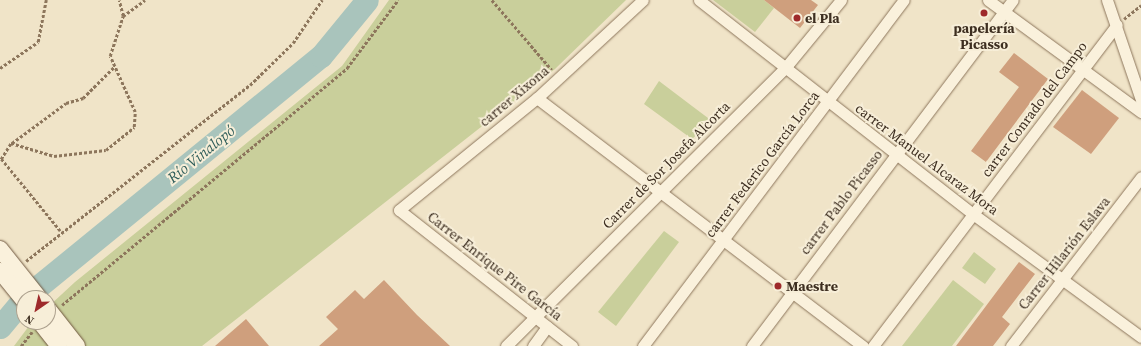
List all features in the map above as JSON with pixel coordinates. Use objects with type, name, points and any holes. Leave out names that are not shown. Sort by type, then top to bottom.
[{"type":"main road","points":[[0,249],[33,290]]},
{"type":"main road","points":[[0,271],[16,291]]},
{"type":"main road","points":[[56,311],[77,346]]},
{"type":"main road","points":[[46,330],[59,346]]},
{"type":"street","name":"carrer Xixona","points":[[399,210],[537,98],[643,0]]},
{"type":"street","name":"carrer Manuel Alcaraz Mora","points":[[699,0],[974,214],[1064,278],[1141,337]]},
{"type":"street","name":"Carrer de Sor Josefa Alcorta","points":[[506,346],[785,68],[841,0]]},
{"type":"street","name":"carrer Federico García Lorca","points":[[643,346],[904,0]]},
{"type":"street","points":[[988,0],[1081,72],[1141,112]]},
{"type":"street","name":"carrer Pablo Picasso","points":[[752,346],[1012,0]]},
{"type":"street","points":[[1107,0],[1117,25],[1141,100]]},
{"type":"street","name":"carrer Conrado del Campo","points":[[874,346],[1117,25]]},
{"type":"street","points":[[537,98],[863,346]]},
{"type":"street","name":"Carrer Hilarión Eslava","points":[[1011,346],[1141,177]]},
{"type":"street","name":"Carrer Enrique Pire García","points":[[399,210],[572,346]]},
{"type":"street","points":[[533,346],[547,327]]},
{"type":"path","points":[[0,68],[38,42],[46,0]]},
{"type":"path","points":[[11,143],[54,156],[106,150],[134,127],[135,112],[110,56],[123,16],[119,0]]},
{"type":"path","points":[[123,16],[146,0]]},
{"type":"path","points":[[20,266],[60,231],[250,85],[293,43],[322,0]]},
{"type":"path","points":[[56,306],[347,68],[398,0]]},
{"type":"path","points":[[492,0],[559,78]]},
{"type":"path","points":[[1117,25],[1141,5]]},
{"type":"path","points":[[60,231],[0,159],[11,143],[66,103],[83,98],[115,66]]},
{"type":"green space","points":[[389,0],[626,0],[555,69],[202,346],[14,346],[26,330],[56,330],[56,300],[75,282],[342,66]]},
{"type":"green space","points":[[713,0],[764,0],[774,8],[755,32]]},
{"type":"green space","points":[[659,81],[712,121],[692,139],[644,104]]},
{"type":"green space","points":[[664,231],[679,242],[616,326],[598,312]]},
{"type":"green space","points":[[974,252],[996,269],[985,284],[962,268]]},
{"type":"green space","points":[[953,280],[984,304],[952,346],[902,346]]},
{"type":"building","name":"el Pla","points":[[764,0],[811,0],[818,5],[800,28]]},
{"type":"building","points":[[1014,53],[1048,79],[986,162],[971,151],[1019,87],[999,72]]},
{"type":"building","points":[[1082,90],[1119,118],[1091,154],[1053,127]]},
{"type":"building","points":[[1019,262],[1035,274],[1002,317],[1010,324],[993,346],[956,346]]},
{"type":"building","points":[[384,280],[417,315],[450,346],[319,346],[338,329],[326,317],[355,290],[364,299]]},
{"type":"building","points":[[246,319],[269,346],[215,346]]},
{"type":"waterway","name":"Río Vinalopó","points":[[34,290],[321,56],[367,0]]},
{"type":"waterway","name":"Río Vinalopó","points":[[0,327],[16,308]]},
{"type":"place","name":"papelería Picasso","points":[[984,13]]},
{"type":"place","name":"el Pla","points":[[797,18]]},
{"type":"place","name":"Maestre","points":[[778,286]]}]
